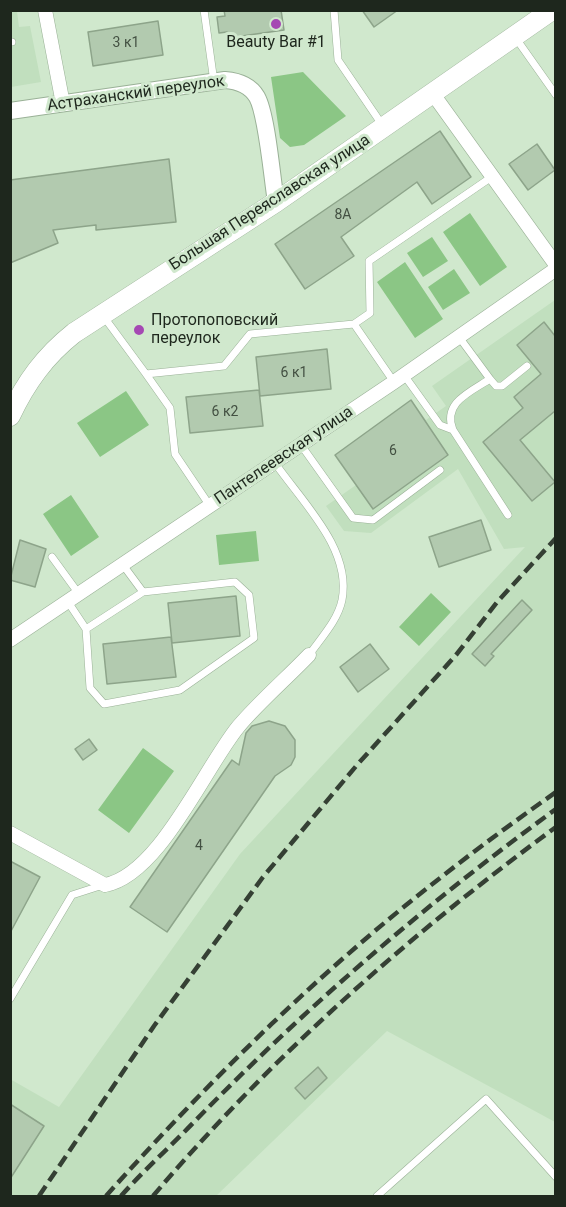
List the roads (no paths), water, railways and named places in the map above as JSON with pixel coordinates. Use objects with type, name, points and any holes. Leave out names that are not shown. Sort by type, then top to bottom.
[{"type":"main road","name":"Большая Переяславская улица","points":[[10,416],[22,390],[49,354],[102,314],[276,202],[552,10]]},
{"type":"street","points":[[45,11],[63,104]]},
{"type":"street","name":"Астраханский переулок","points":[[10,111],[214,82],[238,81],[256,96],[276,202]]},
{"type":"street","points":[[433,94],[555,267]]},
{"type":"street","name":"Пантелеевская улица","points":[[10,640],[399,379],[555,267]]},
{"type":"street","points":[[10,833],[105,885],[118,882],[149,859],[238,727],[309,655]]},
{"type":"lane","points":[[204,10],[214,82]]},
{"type":"lane","points":[[334,10],[338,60],[384,128]]},
{"type":"lane","points":[[515,37],[555,95]]},
{"type":"lane","points":[[146,374],[224,366],[250,334],[354,324],[370,313],[369,261],[493,176]]},
{"type":"lane","points":[[102,314],[170,408],[175,454],[210,507]]},
{"type":"lane","points":[[354,324],[440,425],[453,430]]},
{"type":"lane","points":[[459,337],[490,379],[499,387],[527,366]]},
{"type":"lane","points":[[490,379],[456,402],[450,416],[453,430],[508,515]]},
{"type":"lane","points":[[301,445],[353,518],[373,520],[440,470]]},
{"type":"lane","points":[[275,463],[323,531],[336,554],[344,577],[341,602],[330,627],[309,655]]},
{"type":"lane","points":[[52,557],[74,598],[86,629],[90,688],[104,704],[180,690],[254,638],[249,595],[235,582],[142,592],[86,629]]},
{"type":"lane","points":[[123,565],[142,592]]},
{"type":"lane","points":[[10,999],[72,895],[105,885]]},
{"type":"lane","points":[[377,1197],[486,1099],[555,1177]]},
{"type":"railway","points":[[39,1196],[154,1026],[263,877],[357,765],[456,655],[498,601],[556,538]]},
{"type":"railway","points":[[106,1196],[223,1072],[347,955],[450,870],[556,792]]},
{"type":"railway","points":[[121,1196],[236,1079],[324,997],[414,919],[556,809]]},
{"type":"railway","points":[[153,1196],[245,1095],[344,1000],[447,911],[556,827]]},
{"type":"place","name":"Beauty Bar #1","points":[[276,24]]},
{"type":"place","name":"Протопоповский переулок","points":[[139,330]]}]
